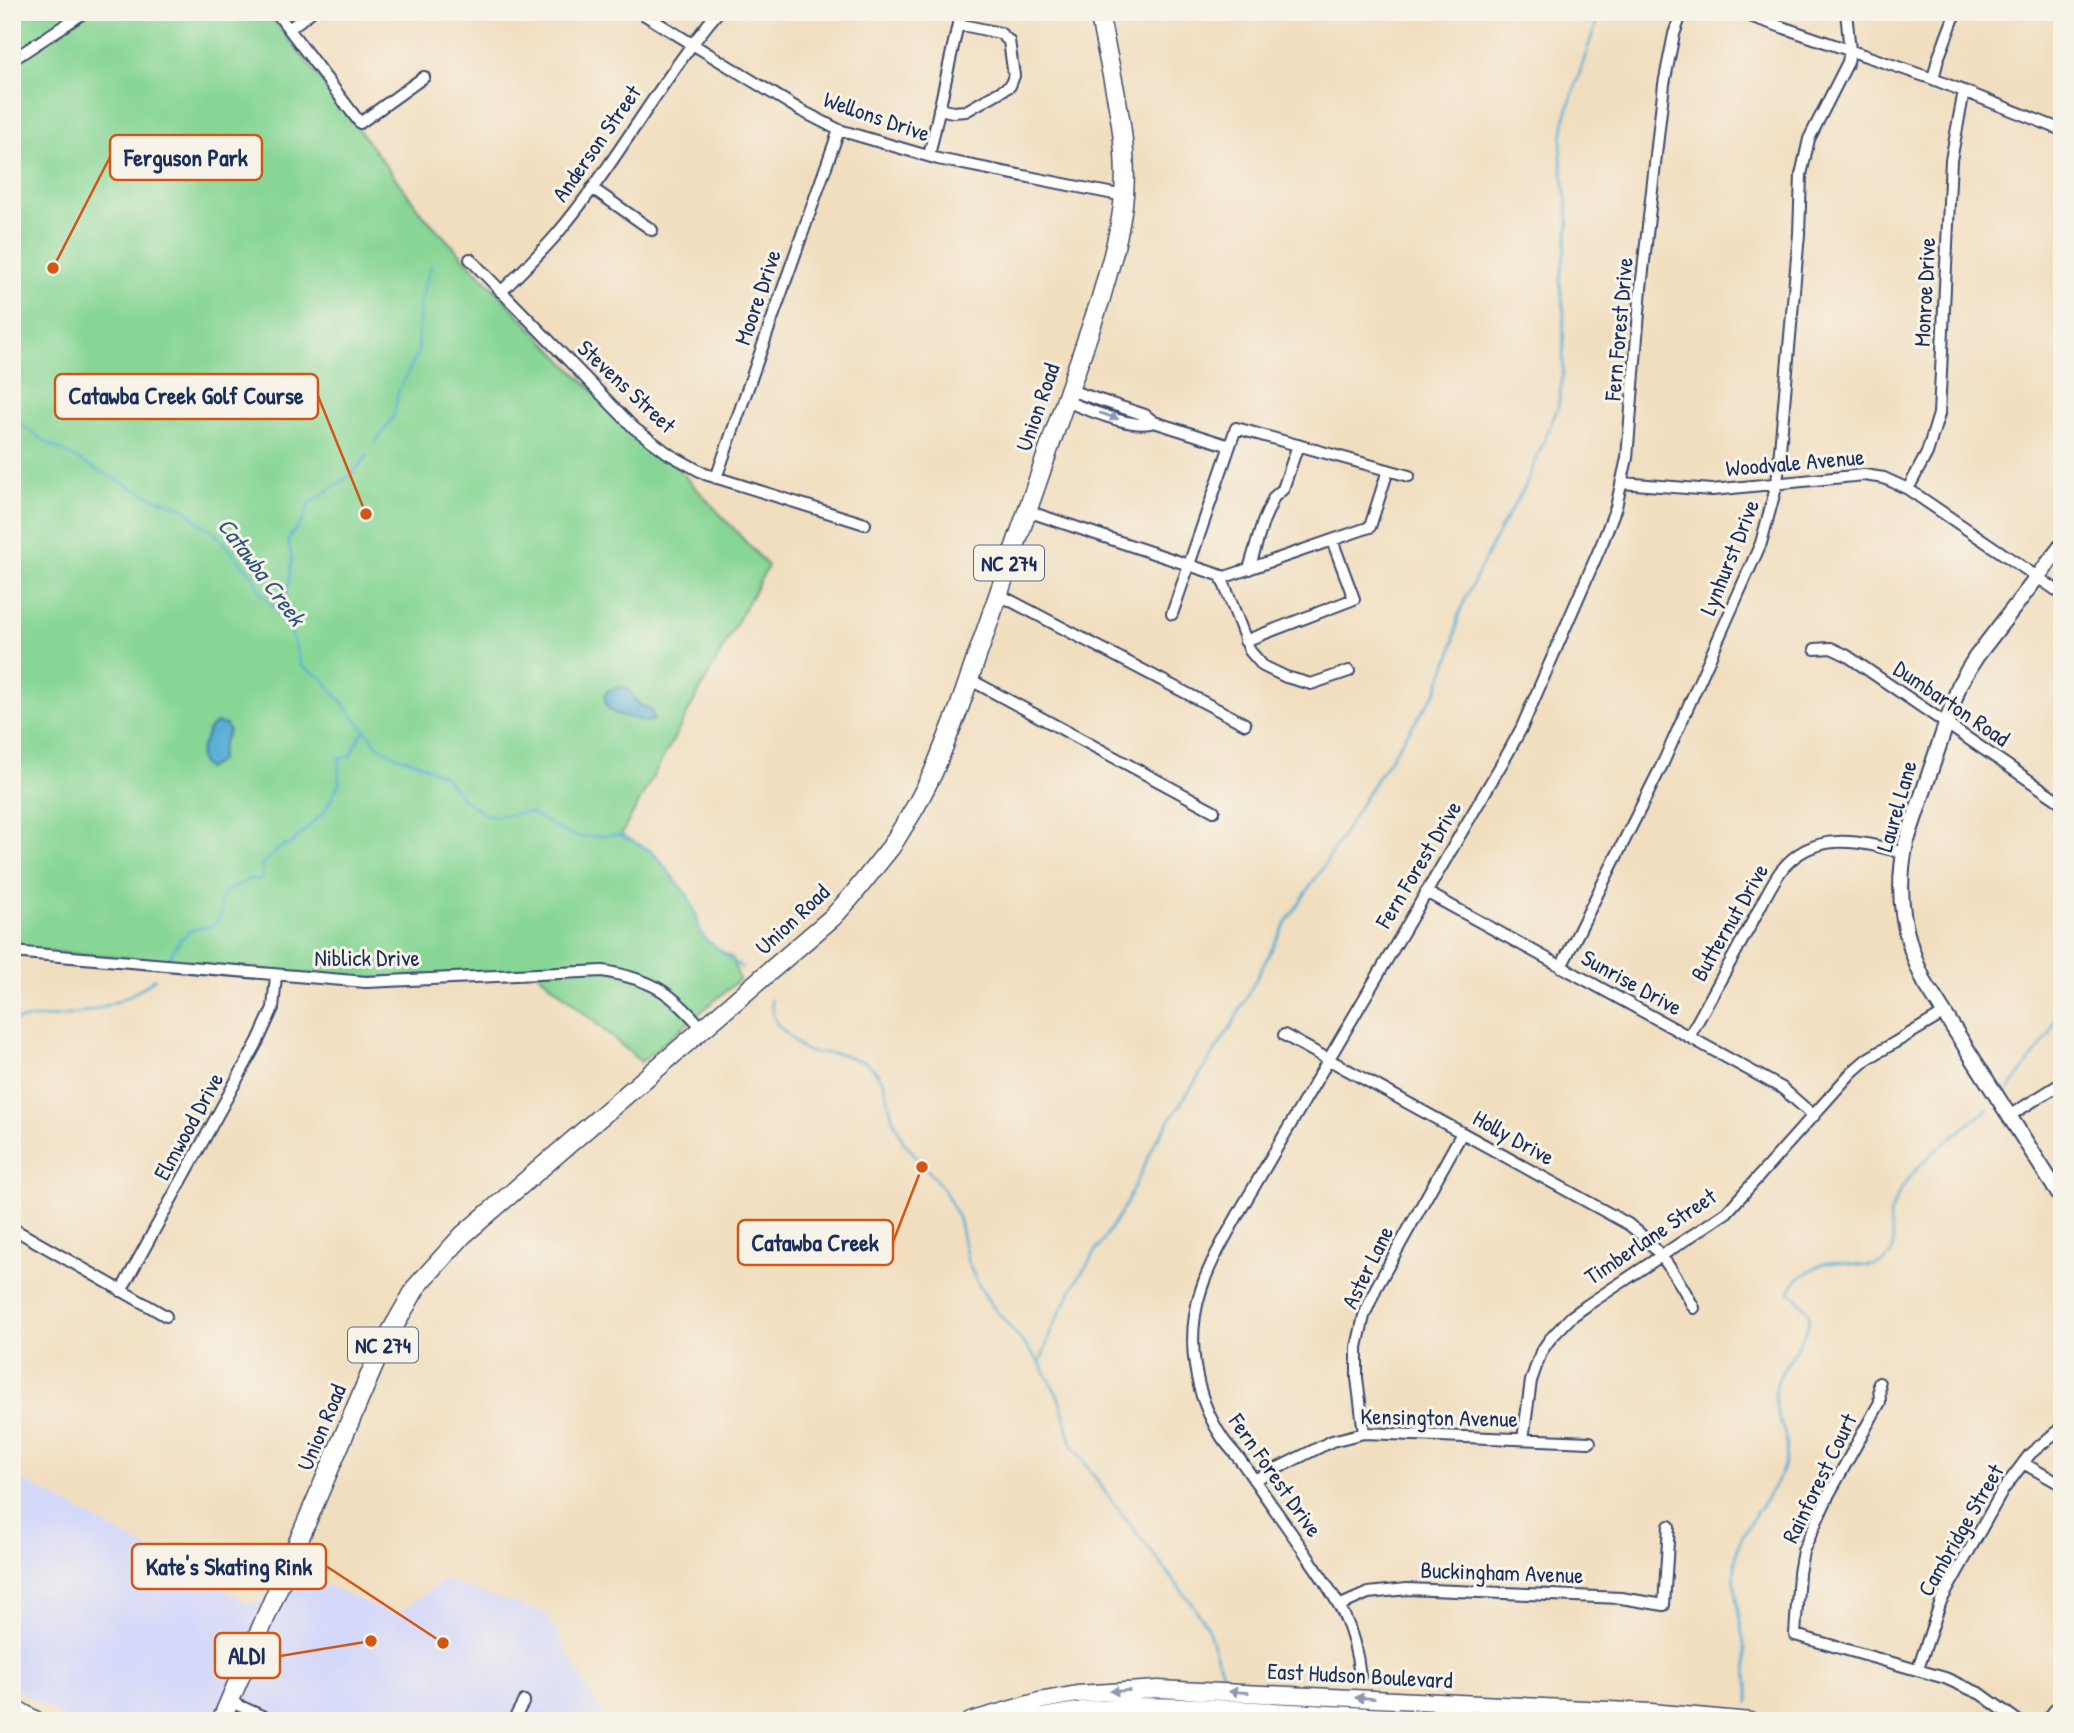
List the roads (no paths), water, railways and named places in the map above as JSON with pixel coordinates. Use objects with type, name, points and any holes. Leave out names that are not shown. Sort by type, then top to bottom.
[{"type":"main road","name":"Union Road","points":[[221,1721],[381,1349],[417,1286],[463,1235],[833,917],[872,873],[921,798],[948,737],[969,678],[1110,268],[1118,233],[1124,196],[1124,152],[1118,102],[1099,12]]},
{"type":"main road","name":"East Hudson Boulevard","points":[[970,1721],[1039,1701],[1077,1694],[1119,1690],[1188,1690],[1651,1712],[1751,1721]]},
{"type":"main road","points":[[12,1706],[38,1721]]},
{"type":"main road","name":"East Hudson Boulevard","points":[[1019,1721],[1115,1707],[1195,1707],[1467,1721]]},
{"type":"street","points":[[12,60],[85,12]]},
{"type":"street","points":[[276,12],[359,124],[424,77]]},
{"type":"street","points":[[289,29],[311,12]]},
{"type":"street","name":"Wellons Drive","points":[[640,12],[800,110],[839,130],[929,156],[1124,196]]},
{"type":"street","name":"Anderson Street","points":[[501,292],[558,233],[692,44],[718,12]]},
{"type":"street","name":"Fern Forest Drive","points":[[1360,1676],[1356,1644],[1341,1605],[1223,1439],[1200,1391],[1193,1353],[1197,1307],[1212,1263],[1522,727],[1604,541],[1622,483],[1630,431],[1641,288],[1662,98],[1667,61],[1682,12]]},
{"type":"street","points":[[1738,12],[1933,79],[2062,130]]},
{"type":"street","name":"Lynhurst Drive","points":[[1561,967],[1663,763],[1770,518],[1777,484],[1799,234],[1801,174],[1809,139],[1848,62],[1850,51],[1846,12]]},
{"type":"street","points":[[1933,79],[1956,12]]},
{"type":"street","points":[[929,156],[939,109],[958,24],[1000,33],[1009,41],[1014,76],[1010,86],[966,111],[939,109]]},
{"type":"street","name":"Monroe Drive","points":[[1908,489],[1927,453],[1939,414],[1951,160],[1964,91]]},
{"type":"street","name":"Moore Drive","points":[[716,478],[839,130]]},
{"type":"street","points":[[592,188],[652,230]]},
{"type":"street","name":"Stevens Street","points":[[470,259],[634,428],[669,454],[716,478],[865,524]]},
{"type":"street","points":[[1067,396],[1131,422],[1145,425],[1154,422],[1230,446]]},
{"type":"street","points":[[1172,614],[1236,428],[1409,476]]},
{"type":"street","points":[[1248,569],[1263,522],[1274,497],[1283,489],[1298,445]]},
{"type":"street","points":[[1027,511],[1225,577],[1370,527],[1388,470]]},
{"type":"street","name":"Woodvale Avenue","points":[[1622,483],[1701,490],[1864,475],[1884,478],[1908,489],[2062,594]]},
{"type":"street","points":[[1245,641],[1354,599],[1332,540]]},
{"type":"street","name":"Laurel Lane","points":[[2062,545],[1976,657],[1960,683],[1911,824],[1904,853],[1900,898],[1908,944],[1925,983],[2062,1199]]},
{"type":"street","points":[[1221,576],[1245,641],[1263,666],[1311,684],[1349,671]]},
{"type":"street","points":[[998,594],[1245,724]]},
{"type":"street","name":"Dumbarton Road","points":[[1815,649],[1831,648],[1846,655],[2062,803]]},
{"type":"street","points":[[969,678],[1214,811]]},
{"type":"street","name":"Butternut Drive","points":[[1689,1037],[1771,887],[1791,861],[1814,847],[1851,841],[1870,843],[1904,853]]},
{"type":"street","name":"Sunrise Drive","points":[[1426,892],[1789,1092],[1814,1116]]},
{"type":"street","name":"Niblick Drive","points":[[12,952],[366,982],[603,971],[631,976],[670,995],[703,1030]]},
{"type":"street","name":"Elmwood Drive","points":[[121,1291],[258,1041],[273,1007],[276,976]]},
{"type":"street","name":"Timberlane Street","points":[[1524,1439],[1528,1396],[1535,1366],[1550,1339],[1571,1317],[1727,1212],[1859,1066],[1943,1014]]},
{"type":"street","name":"Holly Drive","points":[[1283,1035],[1628,1224],[1642,1234],[1661,1255],[1694,1308]]},
{"type":"street","points":[[2008,1116],[2062,1083]]},
{"type":"street","name":"Aster Lane","points":[[1363,1433],[1357,1378],[1357,1347],[1364,1316],[1376,1288],[1462,1133]]},
{"type":"street","points":[[12,1228],[166,1316]]},
{"type":"street","name":"Rainforest Court","points":[[1879,1383],[1880,1402],[1829,1494],[1803,1551],[1795,1635],[1918,1669]]},
{"type":"street","name":"Cambridge Street","points":[[1918,1669],[1941,1601],[2003,1490],[2023,1464],[2062,1427]]},
{"type":"street","name":"Kensington Avenue","points":[[1254,1479],[1323,1445],[1363,1433],[1590,1442]]},
{"type":"street","points":[[2023,1464],[2062,1485]]},
{"type":"street","name":"Buckingham Avenue","points":[[1341,1605],[1368,1593],[1407,1589],[1621,1598],[1664,1605],[1669,1526]]},
{"type":"street","points":[[1918,1669],[1962,1684],[1981,1694],[2018,1721]]},
{"type":"street","points":[[513,1721],[524,1701]]},
{"type":"street","points":[[2046,1721],[2062,1701]]},
{"type":"street","points":[[229,1702],[273,1721]]},
{"type":"water","points":[[618,687],[626,687],[639,704],[651,710],[654,720],[646,721],[612,712],[606,705],[605,694]]},
{"type":"water","points":[[217,723],[226,725],[229,731],[223,743],[220,761],[207,769],[201,763],[200,753],[208,731]]},
{"type":"waterway","points":[[1040,1363],[1053,1326],[1077,1280],[1125,1206],[1156,1141],[1231,1027],[1285,924],[1375,781],[1437,690],[1452,651],[1458,617],[1464,601],[1500,529],[1525,487],[1558,407],[1563,373],[1564,311],[1560,283],[1569,223],[1561,158],[1562,137],[1566,114],[1600,12]]},
{"type":"waterway","points":[[376,442],[394,416],[398,392],[418,352],[420,301],[431,266]]},
{"type":"waterway","name":"Catawba Creek","points":[[12,419],[97,470],[150,496],[184,508],[213,531],[253,576],[261,592],[280,615],[291,632],[301,666],[322,678],[379,747],[443,775],[463,799],[484,814],[495,816],[529,812],[564,832],[580,837],[620,835],[650,850],[688,896],[705,939],[742,968]]},
{"type":"waterway","points":[[280,615],[291,568],[288,541],[290,536],[303,521],[309,504],[353,473],[367,456]]},
{"type":"waterway","points":[[169,959],[184,935],[218,921],[221,901],[227,891],[249,879],[262,878],[262,864],[281,847],[290,845],[325,811],[339,783],[339,758],[350,757],[365,731]]},
{"type":"waterway","points":[[12,1021],[68,1015],[103,1007],[137,992],[155,978]]},
{"type":"waterway","name":"Catawba Creek","points":[[771,1000],[777,1024],[801,1048],[809,1052],[840,1054],[867,1063],[884,1083],[893,1119],[903,1141],[943,1188],[959,1220],[968,1263],[979,1286],[1040,1363],[1059,1398],[1072,1444],[1105,1492],[1196,1609],[1208,1629],[1226,1685]]},
{"type":"waterway","points":[[2007,1092],[2050,1034],[2058,1008],[2062,1004]]},
{"type":"waterway","points":[[1749,1703],[1746,1656],[1735,1584],[1736,1557],[1744,1532],[1774,1487],[1785,1463],[1787,1442],[1777,1411],[1775,1393],[1780,1375],[1803,1337],[1809,1319],[1808,1312],[1790,1292],[1791,1289],[1798,1279],[1826,1263],[1867,1266],[1882,1263],[1888,1258],[1893,1247],[1891,1212],[1907,1181],[1932,1154],[1988,1109]]},
{"type":"place","name":"Ferguson Park","points":[[53,268]]},
{"type":"place","name":"Catawba Creek Golf Course","points":[[366,514]]},
{"type":"place","name":"Catawba Creek","points":[[922,1167]]},
{"type":"place","name":"ALDI","points":[[371,1641]]},
{"type":"place","name":"Kate's Skating Rink","points":[[443,1643]]}]
